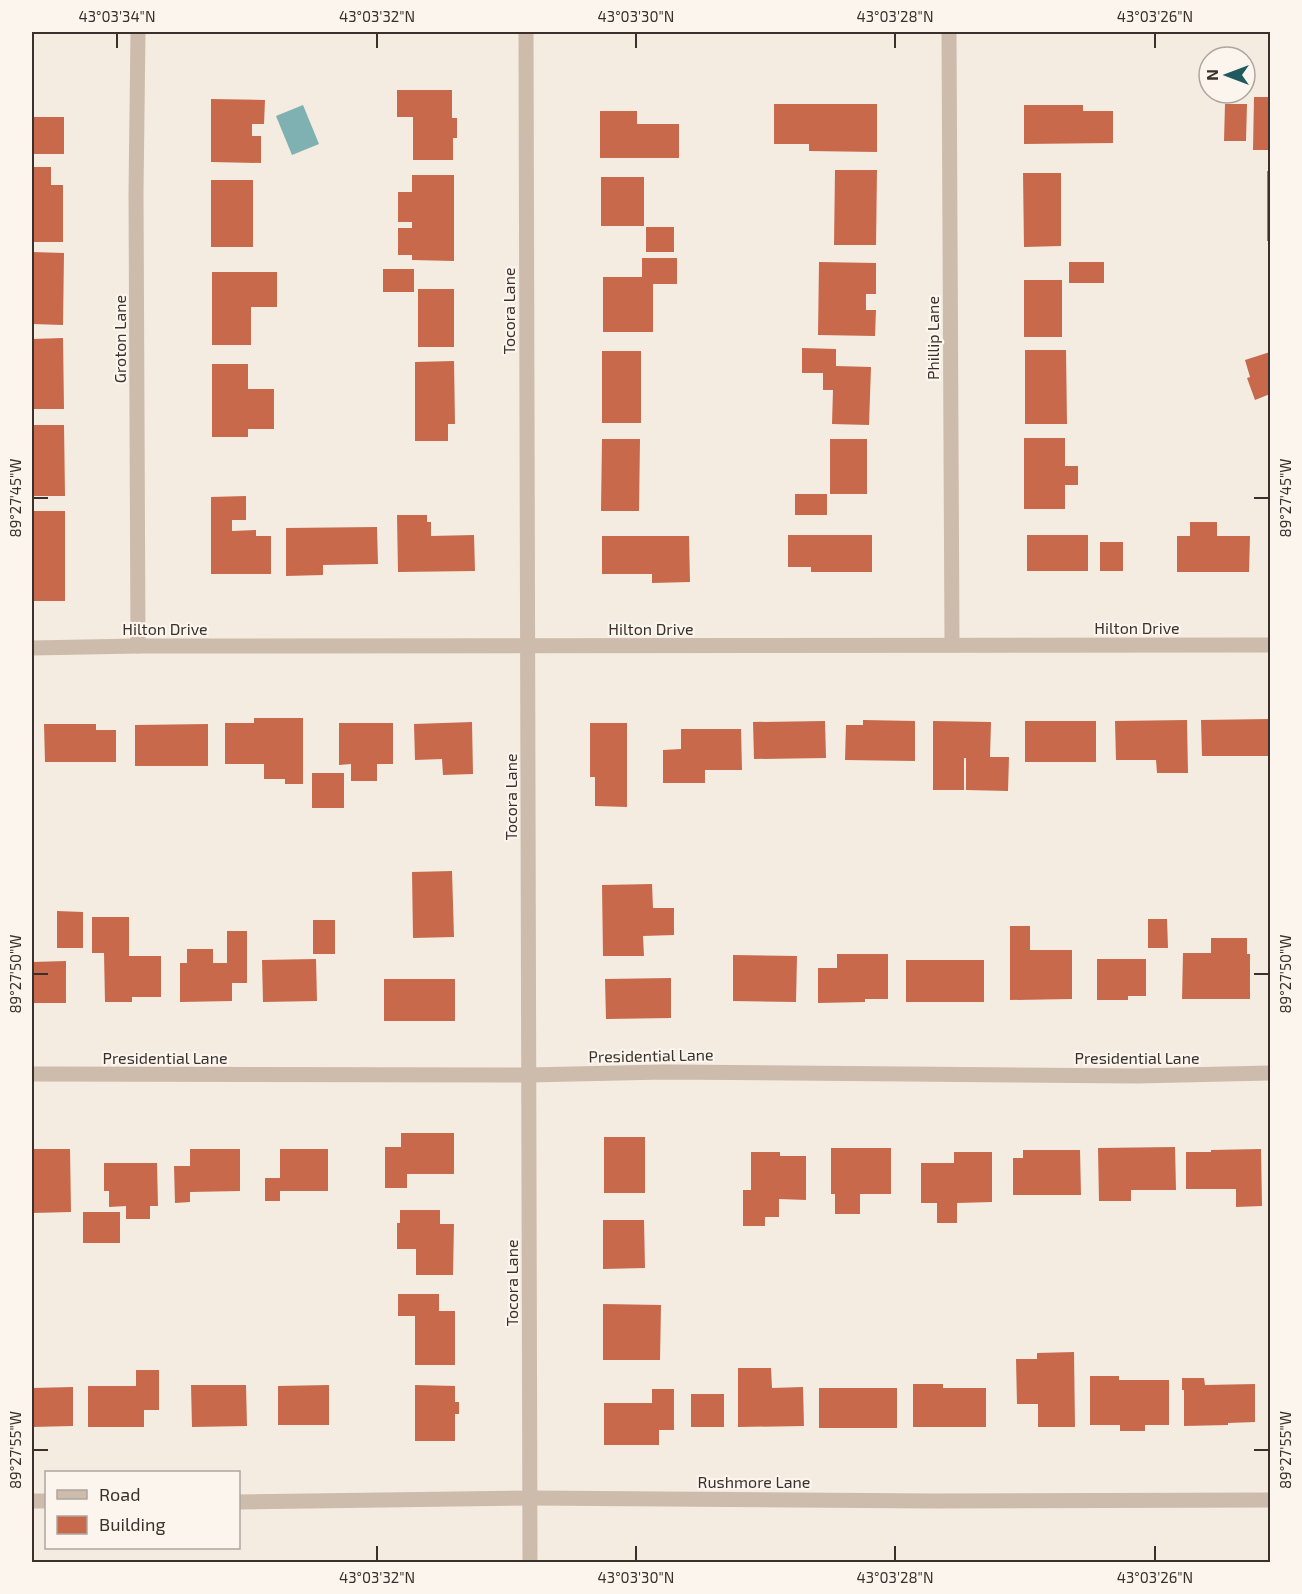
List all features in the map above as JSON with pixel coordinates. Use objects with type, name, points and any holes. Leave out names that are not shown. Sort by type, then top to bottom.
[{"type":"street","name":"Groton Lane","points":[[138,32],[136,192],[138,646]]},
{"type":"street","name":"Tocora Lane","points":[[526,32],[530,1563]]},
{"type":"street","name":"Phillip Lane","points":[[949,32],[952,645]]},
{"type":"street","name":"Hilton Drive","points":[[32,648],[1270,645]]},
{"type":"street","name":"Presidential Lane","points":[[32,1074],[528,1075],[665,1072],[1125,1076],[1270,1073]]},
{"type":"street","name":"Rushmore Lane","points":[[240,1502],[531,1498],[933,1501],[1270,1500]]},
{"type":"water","points":[[303,105],[319,144],[292,155],[276,116]]},
{"type":"building","points":[[397,90],[452,90],[452,118],[457,118],[457,138],[453,138],[453,160],[413,160],[413,117],[397,117]]},
{"type":"building","points":[[1257,97],[1270,97],[1270,150],[1253,150],[1254,105],[1257,105]]},
{"type":"building","points":[[211,99],[265,100],[264,124],[252,124],[252,136],[261,136],[261,163],[211,162]]},
{"type":"building","points":[[774,104],[877,104],[877,152],[809,151],[809,144],[774,144]]},
{"type":"building","points":[[1024,105],[1083,105],[1083,111],[1113,111],[1113,143],[1024,144]]},
{"type":"building","points":[[1225,105],[1247,105],[1246,141],[1224,141]]},
{"type":"building","points":[[600,111],[637,111],[637,124],[679,124],[679,158],[600,158]]},
{"type":"building","points":[[32,117],[64,117],[64,154],[32,154]]},
{"type":"building","points":[[32,167],[51,167],[51,185],[63,185],[63,242],[32,242]]},
{"type":"building","points":[[835,170],[877,170],[876,245],[834,245]]},
{"type":"building","points":[[1267,171],[1270,171],[1270,241],[1267,241]]},
{"type":"building","points":[[1023,173],[1061,173],[1061,246],[1024,247]]},
{"type":"building","points":[[412,175],[454,175],[454,261],[412,260],[412,255],[398,255],[398,228],[412,228],[412,222],[398,222],[398,192],[412,192]]},
{"type":"building","points":[[601,177],[644,177],[644,226],[601,226]]},
{"type":"building","points":[[211,180],[253,180],[253,247],[211,247]]},
{"type":"building","points":[[646,227],[674,227],[674,252],[646,252]]},
{"type":"building","points":[[32,252],[64,253],[63,325],[32,324]]},
{"type":"building","points":[[642,258],[677,258],[677,284],[653,284],[653,332],[603,332],[603,277],[642,277]]},
{"type":"building","points":[[819,262],[876,263],[876,294],[866,294],[866,310],[876,310],[875,336],[818,335]]},
{"type":"building","points":[[1069,262],[1104,262],[1104,283],[1069,283]]},
{"type":"building","points":[[383,269],[414,269],[414,292],[383,292]]},
{"type":"building","points":[[212,272],[277,272],[277,307],[251,307],[251,345],[212,345]]},
{"type":"building","points":[[1024,280],[1062,280],[1062,337],[1024,337]]},
{"type":"building","points":[[418,289],[454,289],[454,347],[418,347]]},
{"type":"building","points":[[63,338],[64,409],[32,409],[32,339]]},
{"type":"building","points":[[802,348],[836,349],[836,366],[871,367],[869,425],[832,424],[833,390],[823,390],[823,373],[802,373]]},
{"type":"building","points":[[1025,350],[1066,350],[1067,424],[1025,424]]},
{"type":"building","points":[[602,351],[641,351],[641,423],[602,423]]},
{"type":"building","points":[[1270,352],[1270,394],[1255,400],[1247,378],[1250,377],[1245,360]]},
{"type":"building","points":[[454,361],[455,424],[448,424],[448,441],[415,441],[415,362]]},
{"type":"building","points":[[212,364],[248,364],[248,389],[274,389],[274,429],[248,429],[248,437],[212,437]]},
{"type":"building","points":[[32,425],[64,425],[65,496],[32,496]]},
{"type":"building","points":[[1024,438],[1065,438],[1065,466],[1078,466],[1078,485],[1065,485],[1065,509],[1024,509]]},
{"type":"building","points":[[602,439],[640,439],[639,511],[601,511]]},
{"type":"building","points":[[830,439],[867,439],[867,494],[830,494]]},
{"type":"building","points":[[795,494],[827,494],[827,515],[795,515]]},
{"type":"building","points":[[246,496],[246,520],[232,520],[232,531],[256,530],[256,536],[271,536],[271,574],[211,574],[211,497]]},
{"type":"building","points":[[32,511],[65,511],[65,601],[32,601]]},
{"type":"building","points":[[397,515],[427,515],[427,522],[431,522],[431,536],[474,535],[475,571],[398,572]]},
{"type":"building","points":[[1190,522],[1217,522],[1217,536],[1250,536],[1249,572],[1177,572],[1177,536],[1190,536]]},
{"type":"building","points":[[377,527],[378,564],[323,565],[323,575],[286,576],[286,528]]},
{"type":"building","points":[[788,535],[872,535],[872,572],[811,572],[811,567],[788,567]]},
{"type":"building","points":[[1027,535],[1088,535],[1088,571],[1027,571]]},
{"type":"building","points":[[602,536],[689,536],[690,582],[652,583],[652,574],[602,574]]},
{"type":"building","points":[[1100,542],[1123,542],[1123,571],[1100,571]]},
{"type":"building","points":[[254,718],[303,718],[303,784],[285,784],[285,779],[264,779],[264,764],[225,764],[225,723],[254,723]]},
{"type":"building","points":[[1270,719],[1270,756],[1202,756],[1201,720]]},
{"type":"building","points":[[863,720],[915,721],[915,761],[845,760],[846,725],[863,725]]},
{"type":"building","points":[[1187,720],[1188,773],[1157,773],[1156,760],[1116,760],[1115,721]]},
{"type":"building","points":[[825,721],[826,758],[754,759],[753,722]]},
{"type":"building","points":[[933,721],[991,722],[990,757],[1009,757],[1008,791],[966,790],[966,758],[964,758],[964,790],[933,790]]},
{"type":"building","points":[[1025,721],[1096,721],[1096,762],[1025,762]]},
{"type":"building","points":[[472,722],[473,774],[443,775],[442,759],[415,760],[414,724]]},
{"type":"building","points":[[339,723],[393,723],[393,764],[377,764],[377,781],[351,781],[351,764],[339,765]]},
{"type":"building","points":[[590,723],[627,723],[627,807],[595,806],[595,777],[590,777]]},
{"type":"building","points":[[44,724],[96,724],[96,730],[116,730],[116,762],[45,762]]},
{"type":"building","points":[[208,724],[208,766],[135,766],[135,725]]},
{"type":"building","points":[[681,729],[741,729],[742,770],[705,770],[705,783],[663,783],[663,750],[681,749]]},
{"type":"building","points":[[312,773],[344,773],[344,808],[312,808]]},
{"type":"building","points":[[452,871],[454,937],[413,938],[412,872]]},
{"type":"building","points":[[652,884],[653,908],[674,908],[674,935],[643,936],[644,956],[603,956],[602,885]]},
{"type":"building","points":[[57,911],[83,912],[83,948],[57,948]]},
{"type":"building","points":[[92,917],[129,917],[129,956],[161,956],[161,997],[132,997],[132,1002],[105,1002],[104,953],[92,953]]},
{"type":"building","points":[[1148,919],[1167,919],[1168,948],[1148,948]]},
{"type":"building","points":[[313,920],[335,920],[335,954],[313,954]]},
{"type":"building","points":[[1010,926],[1030,926],[1030,950],[1072,950],[1072,999],[1010,1000]]},
{"type":"building","points":[[227,931],[247,931],[247,983],[232,983],[232,1001],[180,1002],[180,963],[187,963],[187,949],[213,949],[213,963],[227,963]]},
{"type":"building","points":[[1211,938],[1247,938],[1247,954],[1250,954],[1250,999],[1182,999],[1183,953],[1211,953]]},
{"type":"building","points":[[837,954],[888,954],[888,999],[818,1003],[818,968],[837,968]]},
{"type":"building","points":[[733,955],[797,956],[796,1002],[733,1001]]},
{"type":"building","points":[[316,959],[317,1001],[263,1002],[262,960]]},
{"type":"building","points":[[1097,959],[1146,959],[1146,996],[1128,996],[1128,1000],[1097,1000]]},
{"type":"building","points":[[906,960],[984,960],[984,1002],[906,1002]]},
{"type":"building","points":[[66,961],[66,1003],[32,1003],[32,962]]},
{"type":"building","points":[[671,978],[671,1018],[606,1019],[605,979]]},
{"type":"building","points":[[384,979],[455,979],[455,1021],[384,1021]]},
{"type":"building","points":[[401,1133],[454,1133],[454,1174],[407,1174],[407,1188],[385,1188],[385,1147],[401,1147]]},
{"type":"building","points":[[604,1137],[645,1137],[645,1193],[604,1193]]},
{"type":"building","points":[[1175,1147],[1176,1190],[1131,1190],[1131,1201],[1099,1201],[1098,1148]]},
{"type":"building","points":[[831,1148],[891,1148],[891,1194],[860,1194],[860,1214],[835,1214],[835,1194],[831,1194]]},
{"type":"building","points":[[32,1149],[70,1149],[71,1212],[32,1213]]},
{"type":"building","points":[[190,1149],[240,1149],[240,1191],[190,1192],[190,1202],[175,1203],[174,1166],[190,1166]]},
{"type":"building","points":[[280,1149],[328,1149],[328,1191],[280,1191],[280,1201],[265,1201],[265,1178],[280,1178]]},
{"type":"building","points":[[1261,1149],[1262,1206],[1236,1207],[1236,1189],[1186,1189],[1186,1152]]},
{"type":"building","points":[[1023,1150],[1080,1150],[1081,1195],[1013,1195],[1013,1158],[1023,1158]]},
{"type":"building","points":[[751,1152],[780,1152],[780,1156],[806,1156],[806,1200],[779,1199],[779,1217],[765,1217],[765,1226],[743,1226],[743,1190],[751,1190]]},
{"type":"building","points":[[954,1152],[992,1152],[992,1202],[957,1203],[957,1223],[937,1223],[937,1203],[921,1203],[921,1163],[954,1163]]},
{"type":"building","points":[[104,1163],[157,1163],[158,1206],[150,1206],[150,1219],[126,1219],[126,1206],[109,1207],[109,1191],[104,1191]]},
{"type":"building","points":[[400,1210],[440,1210],[440,1224],[454,1224],[453,1275],[416,1275],[416,1249],[397,1249],[397,1223],[400,1223]]},
{"type":"building","points":[[83,1212],[120,1212],[120,1243],[83,1243]]},
{"type":"building","points":[[603,1220],[644,1220],[645,1268],[603,1269]]},
{"type":"building","points":[[398,1294],[439,1294],[439,1311],[455,1311],[455,1365],[415,1365],[415,1316],[398,1316]]},
{"type":"building","points":[[603,1304],[661,1305],[660,1360],[603,1360]]},
{"type":"building","points":[[1074,1352],[1075,1427],[1038,1427],[1038,1404],[1017,1404],[1016,1359],[1037,1359],[1037,1353]]},
{"type":"building","points":[[738,1368],[771,1368],[772,1388],[803,1387],[804,1426],[738,1427]]},
{"type":"building","points":[[136,1370],[159,1370],[159,1410],[144,1410],[144,1427],[88,1427],[88,1386],[136,1386]]},
{"type":"building","points":[[1090,1376],[1119,1376],[1119,1380],[1169,1380],[1169,1425],[1145,1425],[1145,1431],[1120,1431],[1120,1425],[1090,1425]]},
{"type":"building","points":[[1182,1378],[1204,1378],[1205,1385],[1255,1384],[1255,1422],[1184,1426]]},
{"type":"building","points":[[913,1384],[943,1384],[943,1388],[986,1388],[986,1427],[913,1427]]},
{"type":"building","points":[[191,1385],[246,1385],[247,1426],[192,1427]]},
{"type":"building","points":[[329,1385],[329,1425],[278,1425],[278,1386]]},
{"type":"building","points":[[415,1385],[455,1386],[455,1402],[459,1402],[459,1414],[455,1414],[455,1441],[415,1441]]},
{"type":"building","points":[[73,1387],[73,1426],[32,1427],[32,1388]]},
{"type":"building","points":[[819,1388],[897,1388],[897,1428],[819,1428]]},
{"type":"building","points":[[652,1389],[674,1389],[674,1430],[659,1430],[659,1445],[604,1445],[604,1403],[652,1403]]},
{"type":"building","points":[[691,1394],[724,1394],[724,1427],[691,1427]]},
{"type":"building","points":[[608,1560],[656,1560],[656,1562],[608,1562]]}]
